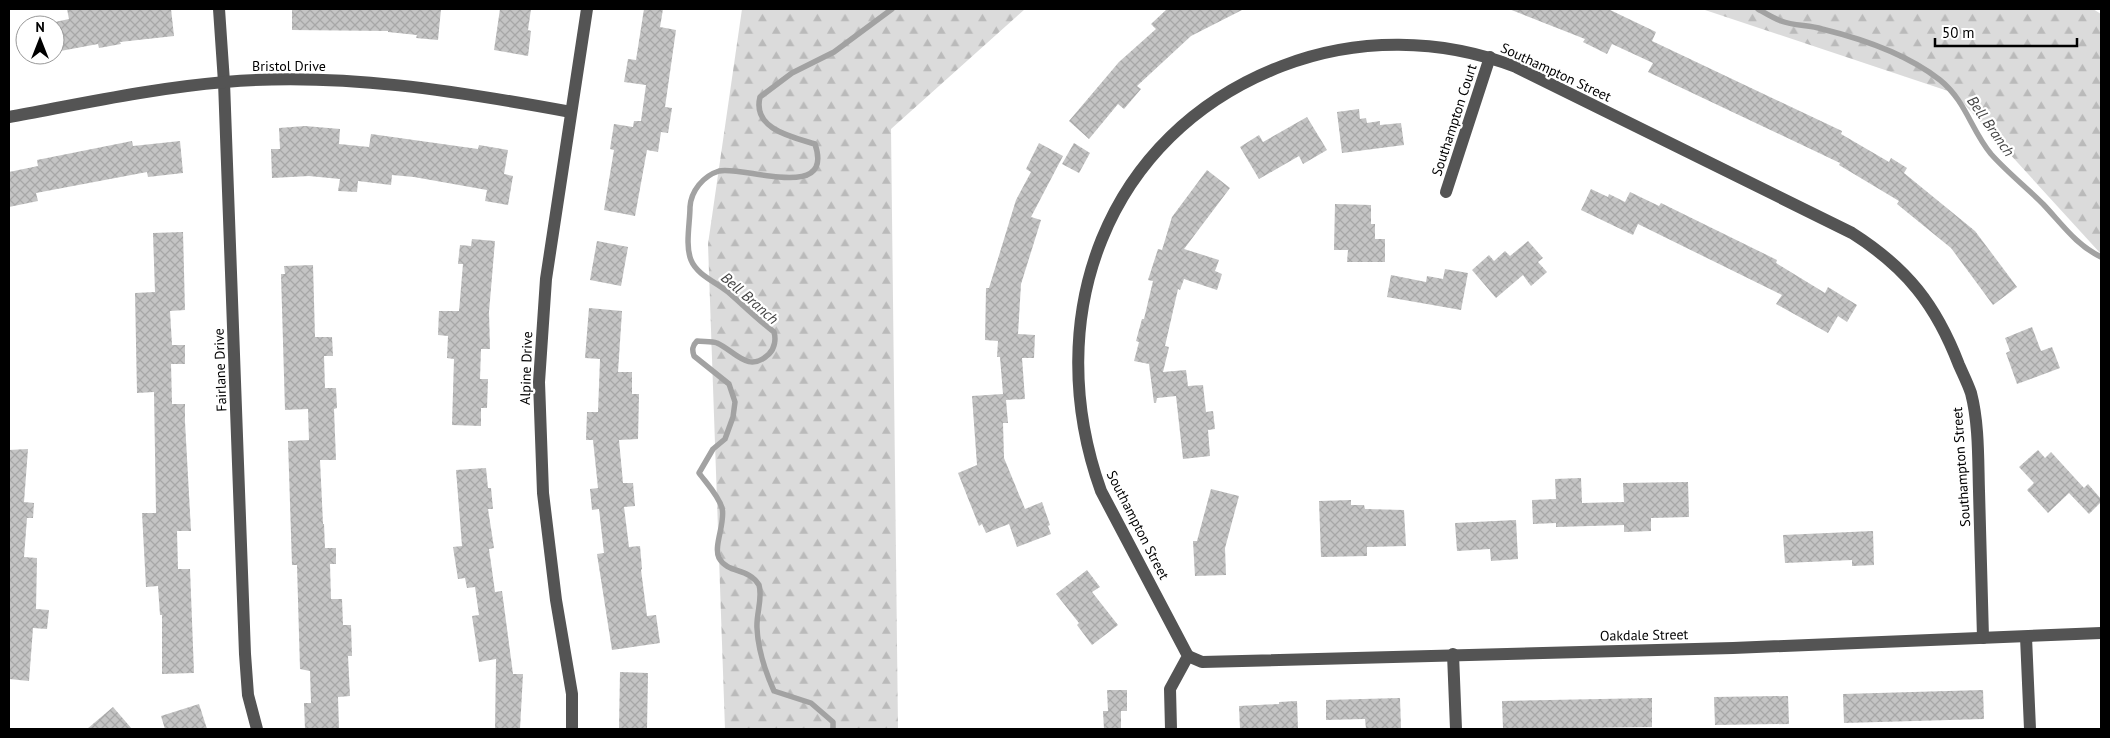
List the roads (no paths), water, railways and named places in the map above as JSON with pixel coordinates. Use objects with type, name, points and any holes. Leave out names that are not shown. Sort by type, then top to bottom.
[{"type":"street","name":"Fairlane Drive","points":[[220,9],[245,654],[248,695],[257,729]]},
{"type":"street","name":"Alpine Drive","points":[[572,729],[572,694],[556,600],[543,501],[539,399],[541,330],[546,279],[587,9]]},
{"type":"street","name":"Southampton Street","points":[[1188,656],[1101,491],[1091,462],[1084,432],[1078,371],[1080,320],[1091,270],[1109,222],[1138,174],[1172,136],[1218,98],[1263,73],[1320,53],[1377,44],[1432,46],[1490,57],[1516,67],[1852,233],[1888,257],[1918,288],[1936,312],[1949,338],[1971,393],[1976,425],[1983,638]]},
{"type":"street","name":"Southampton Court","points":[[1446,192],[1490,57]]},
{"type":"street","name":"Bristol Drive","points":[[9,117],[224,82],[344,80],[380,83],[570,112]]},
{"type":"street","name":"Oakdale Street","points":[[1188,656],[1202,662],[1733,648],[2101,633]]},
{"type":"street","points":[[2026,637],[2030,729]]},
{"type":"street","points":[[1453,654],[1456,729]]},
{"type":"street","points":[[1171,729],[1170,689],[1188,656]]},
{"type":"waterway","name":"Bell Branch","points":[[833,729],[833,722],[811,703],[774,691],[762,660],[759,644],[757,623],[760,595],[759,585],[749,575],[728,566],[719,558],[718,541],[723,514],[722,508],[715,494],[699,473],[713,449],[725,439],[733,417],[735,402],[729,384],[694,356],[693,346],[697,341],[715,342],[742,359],[755,362],[771,352],[775,338],[774,332],[728,292],[702,274],[694,265],[688,248],[690,207],[695,190],[703,180],[719,171],[783,177],[799,177],[812,172],[818,162],[815,144],[785,134],[768,124],[762,117],[759,108],[760,97],[792,73],[834,52],[892,9]]},
{"type":"waterway","name":"Bell Branch","points":[[1758,9],[1786,23],[1817,28],[1869,43],[1913,62],[1940,80],[1956,97],[1991,154],[2077,240],[2101,257]]}]
